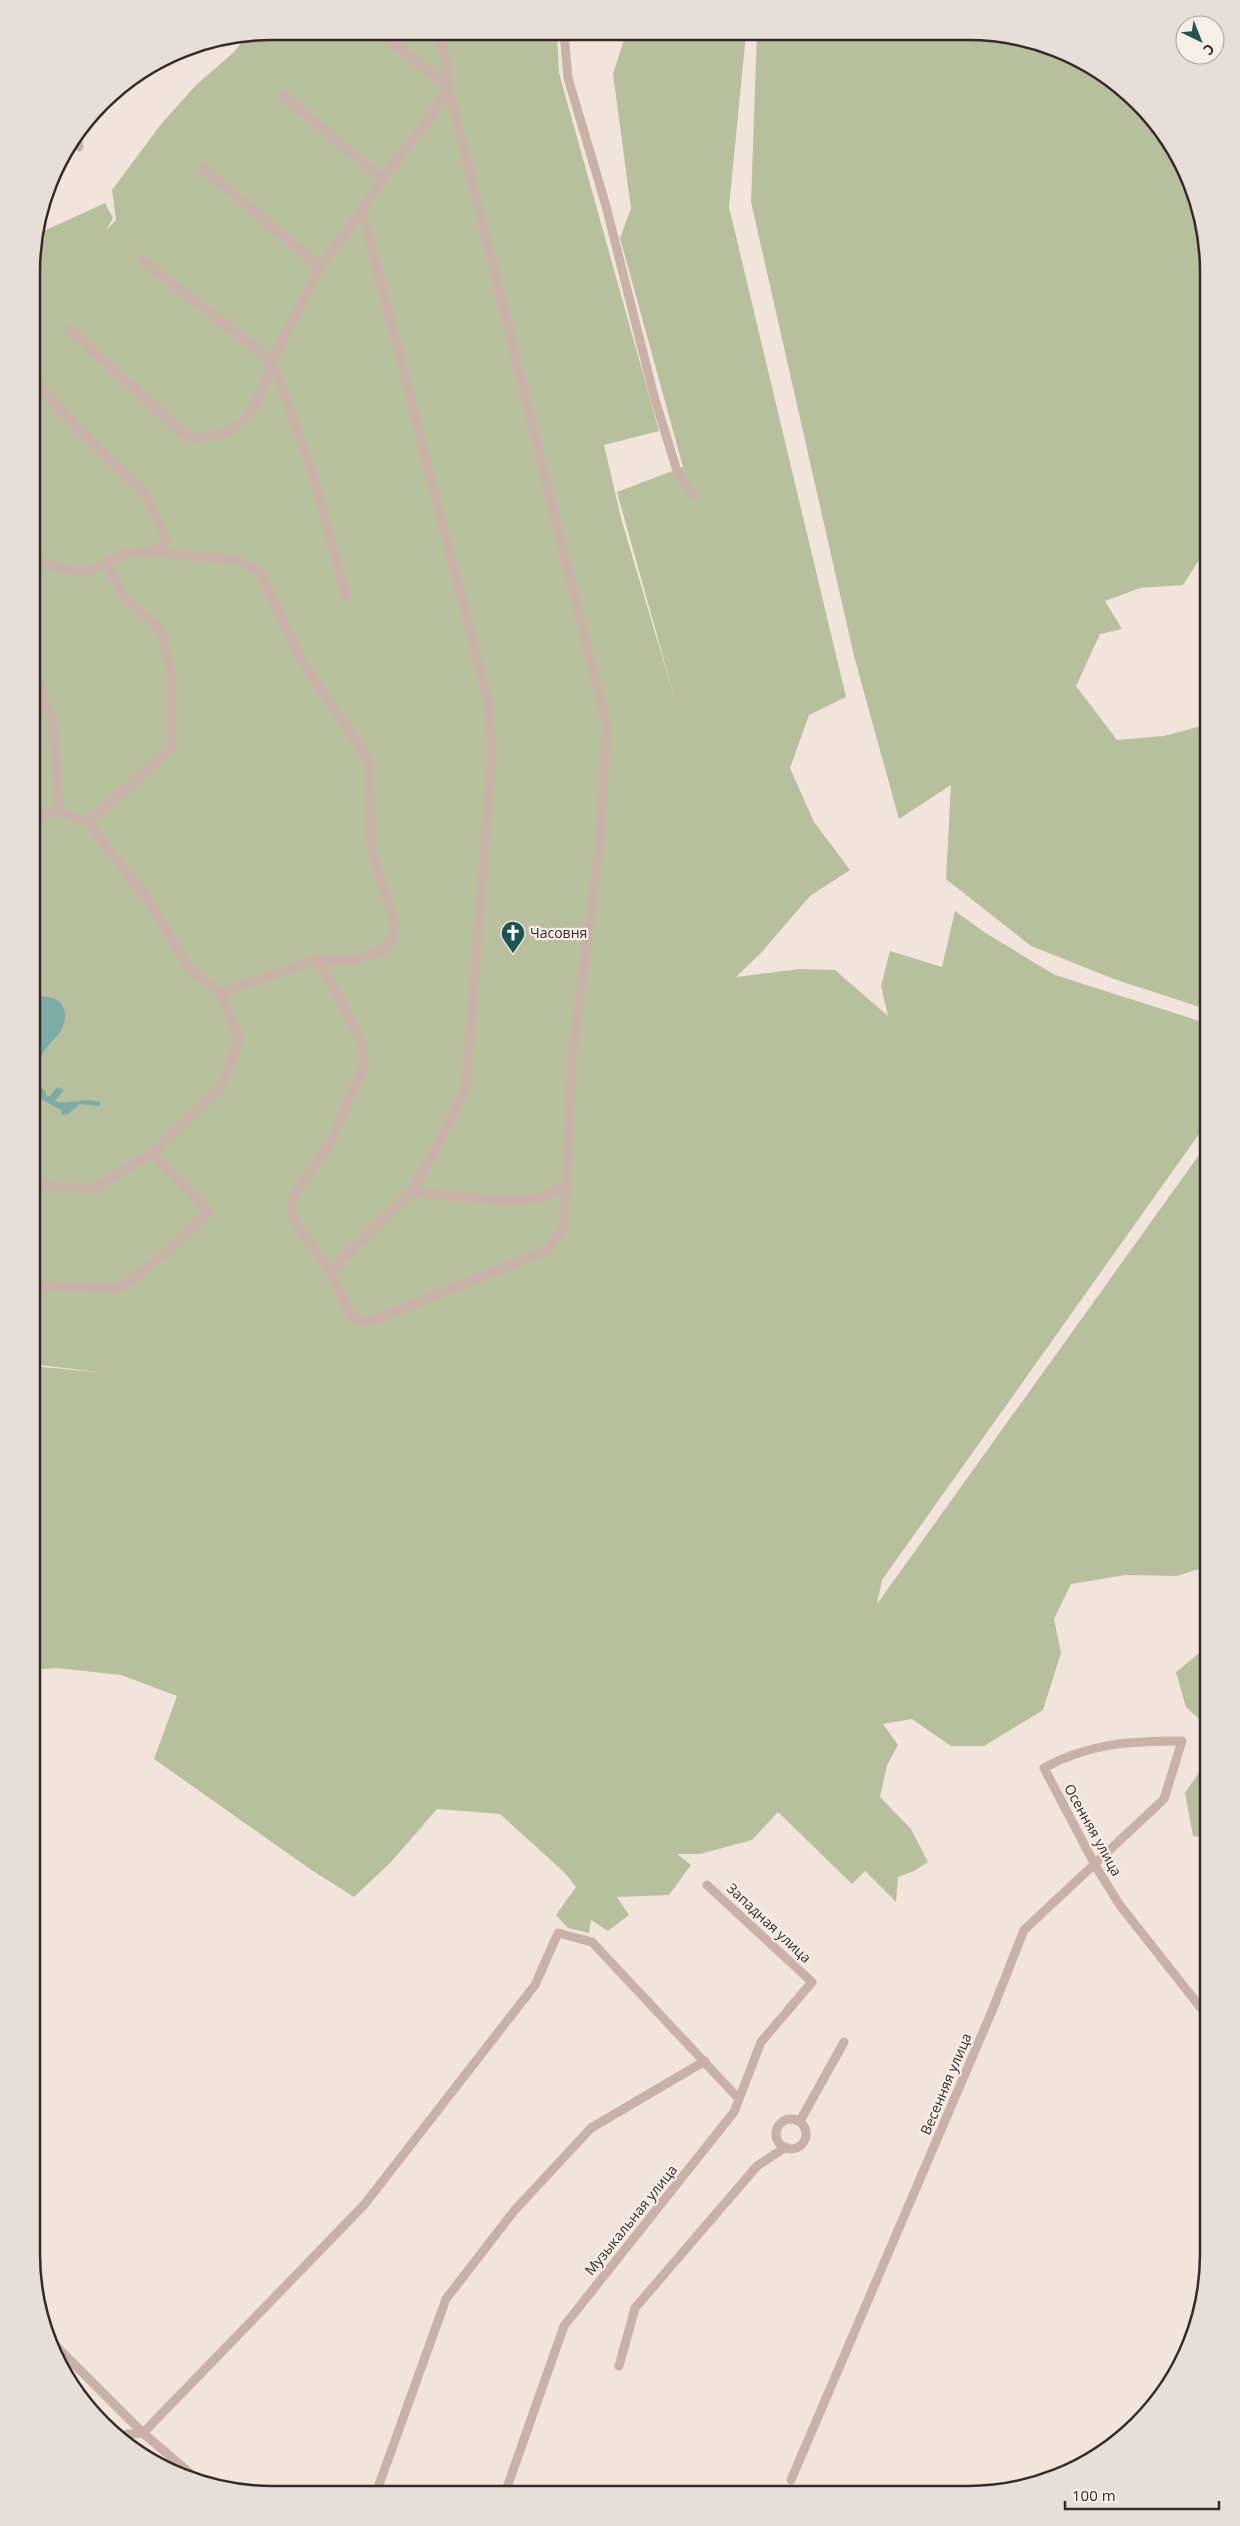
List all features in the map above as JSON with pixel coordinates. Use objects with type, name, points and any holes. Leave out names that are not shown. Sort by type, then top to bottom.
[{"type":"street","points":[[388,40],[448,86]]},
{"type":"street","points":[[315,960],[330,982],[362,1044],[364,1065],[330,1143],[293,1197],[292,1209],[295,1222],[330,1271],[350,1316],[360,1321],[372,1321],[548,1250],[563,1227],[572,1058],[599,848],[607,726],[448,86],[445,55],[439,40]]},
{"type":"street","points":[[565,40],[568,78],[606,206],[654,396],[677,471],[694,496]]},
{"type":"street","points":[[69,329],[187,437],[202,438],[225,432],[248,418],[261,396],[272,361],[320,267],[362,210],[382,179],[433,113],[448,86]]},
{"type":"street","points":[[283,95],[382,179]]},
{"type":"street","points":[[203,168],[320,267]]},
{"type":"street","points":[[330,1271],[411,1192],[442,1136],[466,1086],[492,753],[488,701],[362,210]]},
{"type":"street","points":[[142,260],[272,361],[310,465],[346,596]]},
{"type":"street","points":[[40,386],[76,427],[145,493],[167,541],[154,552]]},
{"type":"street","points":[[40,563],[76,571],[90,570],[126,553],[154,552],[236,560],[260,571],[300,658],[369,760],[368,806],[371,848],[394,922],[393,938],[383,950],[356,960],[315,960],[220,993]]},
{"type":"street","points":[[89,822],[172,747],[172,680],[161,630],[124,596],[106,562]]},
{"type":"street","points":[[40,688],[53,722],[59,812]]},
{"type":"street","points":[[40,814],[59,812],[89,822],[106,847],[148,899],[190,970],[220,993],[239,1039],[221,1087],[152,1153],[93,1189],[40,1186]]},
{"type":"street","points":[[40,1286],[121,1288],[164,1253],[209,1211],[152,1153]]},
{"type":"street","points":[[411,1192],[506,1201],[540,1198],[566,1186]]},
{"type":"street","name":"Осенняя улица","points":[[1182,1741],[1133,1741],[1068,1754],[1044,1768],[1095,1865],[1119,1904],[1200,2007]]},
{"type":"street","name":"Весенняя улица","points":[[791,2480],[992,2011],[1024,1930],[1164,1799],[1182,1741]]},
{"type":"street","name":"Западная улица","points":[[708,1885],[812,1982]]},
{"type":"street","points":[[127,2434],[143,2433],[364,2205],[535,1984],[558,1933],[592,1942],[739,2099]]},
{"type":"street","name":"Музыкальная улица","points":[[507,2486],[564,2326],[734,2112],[761,2042],[812,1982]]},
{"type":"street","points":[[800,2122],[844,2042]]},
{"type":"street","points":[[379,2486],[446,2299],[514,2211],[590,2128],[705,2061]]},
{"type":"street","points":[[618,2366],[635,2308],[757,2166],[786,2147],[795,2148],[806,2139],[806,2129],[800,2122],[790,2119],[778,2127],[777,2136],[786,2147]]},
{"type":"street","points":[[62,2352],[143,2433],[185,2469]]},
{"type":"green space","points":[[257,40],[557,40],[559,73],[659,431],[604,445],[621,518],[675,700],[617,492],[683,467],[620,238],[631,208],[613,74],[624,40],[745,40],[729,207],[846,697],[809,715],[790,768],[814,822],[850,870],[810,896],[761,953],[736,977],[800,969],[835,970],[888,1016],[881,986],[890,951],[942,967],[955,911],[984,932],[1055,975],[1200,1021],[1200,1133],[882,1580],[877,1604],[1200,1154],[1200,1569],[1177,1576],[1125,1575],[1071,1584],[1054,1619],[1061,1653],[1043,1710],[984,1746],[951,1746],[912,1719],[883,1724],[898,1745],[887,1765],[880,1797],[911,1829],[928,1862],[914,1871],[898,1877],[896,1902],[865,1871],[852,1884],[778,1812],[752,1840],[700,1854],[677,1854],[691,1865],[669,1895],[617,1897],[629,1915],[608,1931],[591,1920],[589,1933],[568,1928],[556,1915],[576,1887],[565,1873],[500,1814],[437,1809],[391,1862],[354,1897],[310,1869],[154,1759],[177,1696],[121,1675],[56,1668],[40,1669],[40,1367],[105,1373],[40,1365],[40,257],[43,231],[105,203],[113,218],[106,230],[116,220],[112,190],[162,123],[196,85],[233,53],[242,42]]},
{"type":"green space","points":[[757,40],[983,40],[1013,44],[1043,52],[1084,71],[1109,88],[1142,119],[1169,156],[1188,197],[1196,227],[1200,257],[1200,560],[1183,585],[1140,588],[1105,601],[1122,629],[1100,634],[1076,686],[1117,740],[1164,736],[1200,726],[1200,1007],[1114,979],[1031,946],[946,879],[951,785],[899,819],[854,656],[751,202]]},
{"type":"green space","points":[[1200,1652],[1200,1720],[1186,1707],[1176,1672]]},
{"type":"green space","points":[[1200,1771],[1200,1837],[1193,1836],[1185,1793]]},
{"type":"water","points":[[40,996],[53,998],[61,1003],[65,1017],[61,1031],[46,1048],[40,1060]]},
{"type":"water","points":[[57,1087],[64,1090],[55,1101],[100,1102],[100,1106],[80,1104],[68,1114],[62,1115],[61,1110],[40,1098],[40,1088],[44,1090],[47,1096],[50,1096]]},
{"type":"place","name":"Часовня","points":[[513,954]]}]
